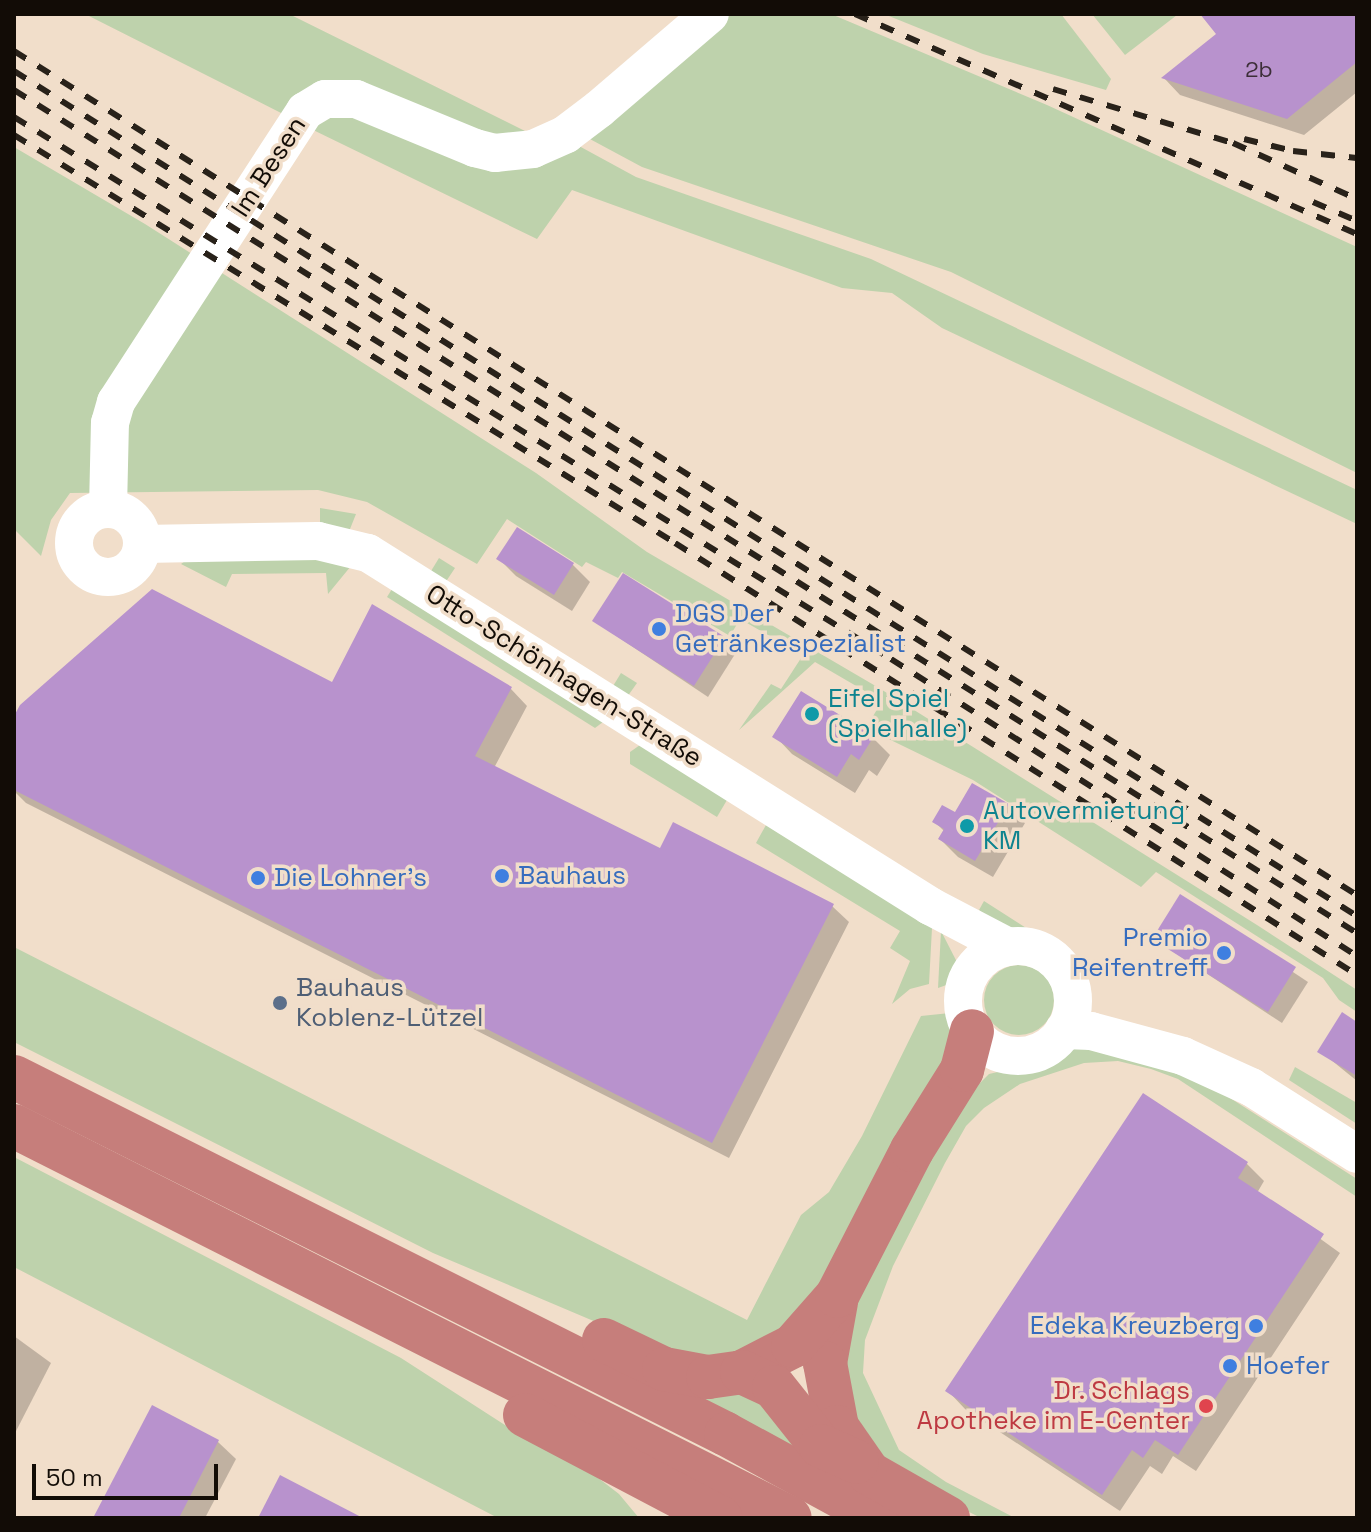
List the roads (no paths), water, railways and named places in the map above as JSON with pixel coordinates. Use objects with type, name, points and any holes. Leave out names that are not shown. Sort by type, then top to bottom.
[{"type":"highway","points":[[347,1246],[430,1264],[485,1282],[664,1369],[708,1377],[742,1372],[793,1346],[837,1296],[912,1150],[987,1042]]},
{"type":"highway","points":[[14,1077],[726,1434],[880,1518]]},
{"type":"highway","points":[[14,1126],[790,1518]]},
{"type":"highway","points":[[209,1225],[257,1267],[590,1451],[720,1518]]},
{"type":"highway","points":[[837,1296],[827,1341],[826,1384],[837,1427],[860,1463]]},
{"type":"highway","points":[[742,1372],[774,1387],[821,1446],[860,1463],[896,1492],[948,1518]]},
{"type":"highway","points":[[590,1451],[655,1518]]},
{"type":"street","name":"Im Besen","points":[[108,509],[110,423],[119,395],[305,111],[325,99],[356,99],[475,148],[495,153],[533,149],[588,118],[710,14]]},
{"type":"street","points":[[108,509],[132,520],[142,544],[137,561],[115,576],[97,575],[84,567],[75,552],[75,534],[91,514],[108,509]]},
{"type":"street","name":"Otto-Schönhagen-Straße","points":[[142,544],[318,541],[368,553],[953,920],[1008,947]]},
{"type":"street","points":[[953,920],[966,942],[971,972],[964,998],[987,1042],[1037,1052],[1064,1030],[1073,1010],[1072,989],[1064,969],[1049,955],[1008,947],[984,958],[971,972]]},
{"type":"street","points":[[1072,989],[1090,1004],[1185,1035],[1231,1065],[1251,1087]]},
{"type":"street","points":[[1064,1030],[1091,1031],[1158,1047],[1251,1087],[1357,1154]]},
{"type":"railway","points":[[855,14],[1357,234]]},
{"type":"railway","points":[[14,51],[1357,895]]},
{"type":"railway","points":[[14,71],[1357,916]]},
{"type":"railway","points":[[1053,89],[1233,143],[1357,199]]},
{"type":"railway","points":[[14,90],[1357,933]]},
{"type":"railway","points":[[14,117],[891,659],[1357,956]]},
{"type":"railway","points":[[14,135],[675,543],[1357,975]]},
{"type":"railway","points":[[1244,139],[1293,151],[1357,158]]},
{"type":"railway","points":[[1313,202],[1357,221]]},
{"type":"place","name":"DGS Der Getränkespezialist","points":[[659,629]]},
{"type":"place","name":"Eifel Spiel (Spielhalle)","points":[[812,714]]},
{"type":"place","name":"Autovermietung KM","points":[[967,826]]},
{"type":"place","name":"Bauhaus","points":[[502,876]]},
{"type":"place","name":"Die Lohner's","points":[[258,878]]},
{"type":"place","name":"Premio Reifentreff","points":[[1224,953]]},
{"type":"place","name":"Bauhaus Koblenz-Lützel","points":[[280,1003]]},
{"type":"place","name":"Edeka Kreuzberg","points":[[1256,1326]]},
{"type":"place","name":"Hoefer","points":[[1230,1366]]},
{"type":"place","name":"Dr. Schlags Apotheke im E-Center","points":[[1206,1406]]}]
